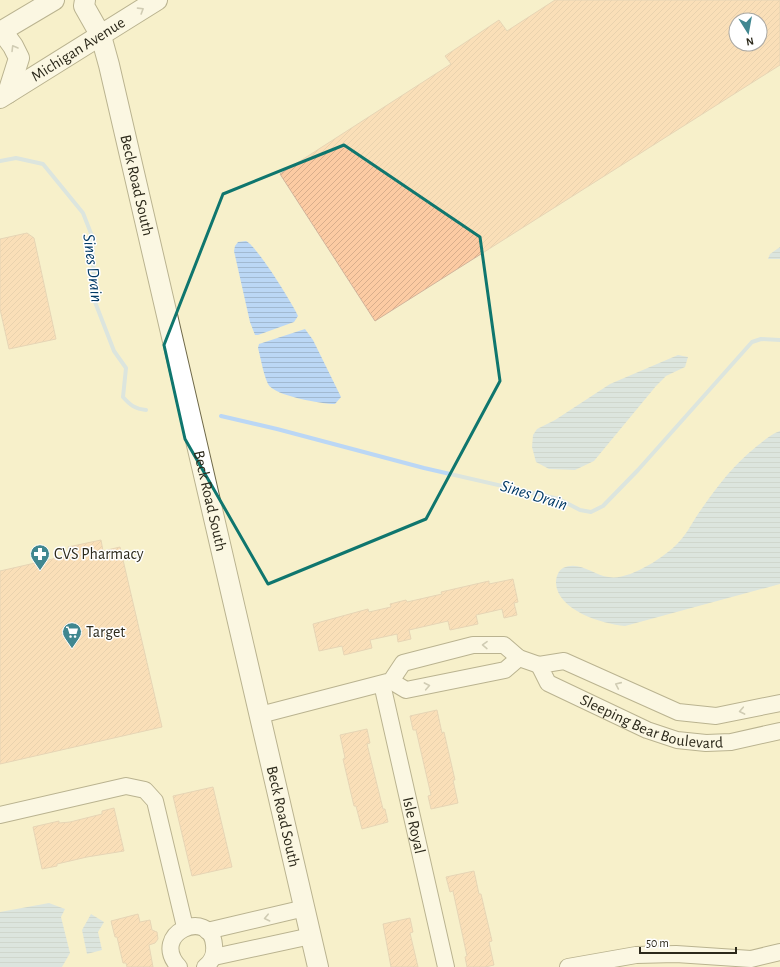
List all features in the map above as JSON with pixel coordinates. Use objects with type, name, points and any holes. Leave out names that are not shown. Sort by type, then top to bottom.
[{"type":"main road","points":[[4,96],[19,58],[13,46],[1,32],[54,0]]},
{"type":"main road","name":"Beck Road South","points":[[85,0],[84,6],[101,36],[109,65],[318,967]]},
{"type":"main road","name":"Michigan Avenue","points":[[4,96],[157,0]]},
{"type":"street","name":"Sleeping Bear Boulevard","points":[[386,682],[403,663],[473,645],[504,645],[519,658],[539,665],[564,661],[678,712],[716,716],[780,703]]},
{"type":"street","points":[[260,715],[386,682],[406,690],[505,670],[519,658]]},
{"type":"street","name":"Sleeping Bear Boulevard","points":[[539,665],[548,684],[647,730],[677,740],[706,743],[731,742],[780,731]]},
{"type":"street","name":"Isle Royal","points":[[386,682],[446,967]]},
{"type":"street","points":[[0,815],[126,786],[145,790],[155,800],[185,927]]},
{"type":"street","points":[[207,931],[305,908]]},
{"type":"street","points":[[179,967],[173,957],[172,942],[179,931],[185,927],[194,925],[207,931],[214,943],[210,962],[311,936]]},
{"type":"street","points":[[568,967],[591,965],[636,955],[676,954],[751,959],[780,952]]},
{"type":"highlighted area","points":[[344,145],[480,237],[500,381],[426,519],[268,584],[185,439],[164,345],[223,194]]},
{"type":"water","points":[[246,241],[266,264],[298,316],[294,322],[258,335],[255,335],[250,322],[234,251],[238,242]]},
{"type":"water","points":[[780,247],[780,259],[768,259],[770,254]]},
{"type":"water","points":[[305,329],[313,340],[341,397],[335,404],[320,403],[288,396],[272,388],[266,380],[258,348],[259,344]]},
{"type":"water","points":[[678,355],[688,357],[685,367],[666,376],[656,386],[594,461],[575,470],[549,469],[536,462],[532,447],[533,435],[537,429],[555,420],[610,384]]},
{"type":"water","points":[[780,431],[780,584],[625,626],[593,619],[572,608],[564,601],[558,593],[556,583],[556,579],[561,569],[569,566],[575,566],[603,576],[617,577],[636,572],[646,567],[672,549],[681,540],[711,495],[740,461],[765,439]]},
{"type":"water","points":[[49,903],[65,909],[61,917],[70,953],[62,967],[0,967],[0,912]]},
{"type":"water","points":[[91,914],[104,922],[98,932],[102,950],[87,954],[82,930]]},
{"type":"building","points":[[555,0],[780,0],[780,65],[375,321],[280,174],[451,64],[445,56],[499,20],[507,31]]},
{"type":"building","points":[[27,233],[34,238],[56,339],[9,349],[0,309],[0,239]]},
{"type":"building","name":"Target","points":[[101,540],[103,551],[120,547],[162,727],[0,764],[0,571],[70,555],[68,547]]},
{"type":"building","points":[[513,579],[518,602],[514,603],[517,615],[504,618],[502,609],[476,615],[478,624],[450,630],[448,621],[409,630],[411,639],[398,642],[397,634],[370,640],[372,648],[344,655],[342,646],[319,651],[313,624],[368,609],[369,612],[391,607],[390,604],[406,600],[407,602],[442,594],[441,592],[489,581],[489,584]]},
{"type":"building","points":[[437,710],[442,733],[444,732],[455,780],[453,780],[458,803],[431,809],[428,796],[431,795],[416,730],[413,730],[410,716]]},
{"type":"building","points":[[367,729],[370,743],[367,744],[383,809],[385,809],[388,822],[362,829],[356,806],[354,806],[343,759],[345,758],[340,735]]},
{"type":"building","points":[[213,787],[232,867],[192,876],[173,796]]},
{"type":"building","points":[[114,808],[124,851],[87,857],[42,869],[33,827],[59,821],[59,823],[70,822],[102,814],[102,811]]},
{"type":"building","points":[[474,871],[492,941],[489,942],[494,965],[485,967],[467,967],[465,957],[467,956],[453,891],[450,892],[446,877]]},
{"type":"building","points":[[138,914],[140,922],[150,920],[152,930],[157,932],[158,939],[155,943],[149,945],[153,967],[127,967],[126,963],[123,963],[117,937],[115,937],[111,921]]},
{"type":"building","points":[[410,918],[413,932],[410,933],[418,967],[391,967],[383,924]]},
{"type":"waterway","name":"Sines Drain","points":[[0,161],[16,158],[43,164],[83,213],[92,236],[95,302],[114,351],[126,368],[123,397],[133,406],[146,410]]},
{"type":"waterway","name":"Sines Drain","points":[[221,416],[277,429],[424,468],[559,499],[580,510],[591,512],[603,506],[638,470],[752,342],[761,339],[780,340]]},
{"type":"place","name":"CVS Pharmacy","points":[[40,571]]},
{"type":"place","name":"Target","points":[[72,649]]}]
